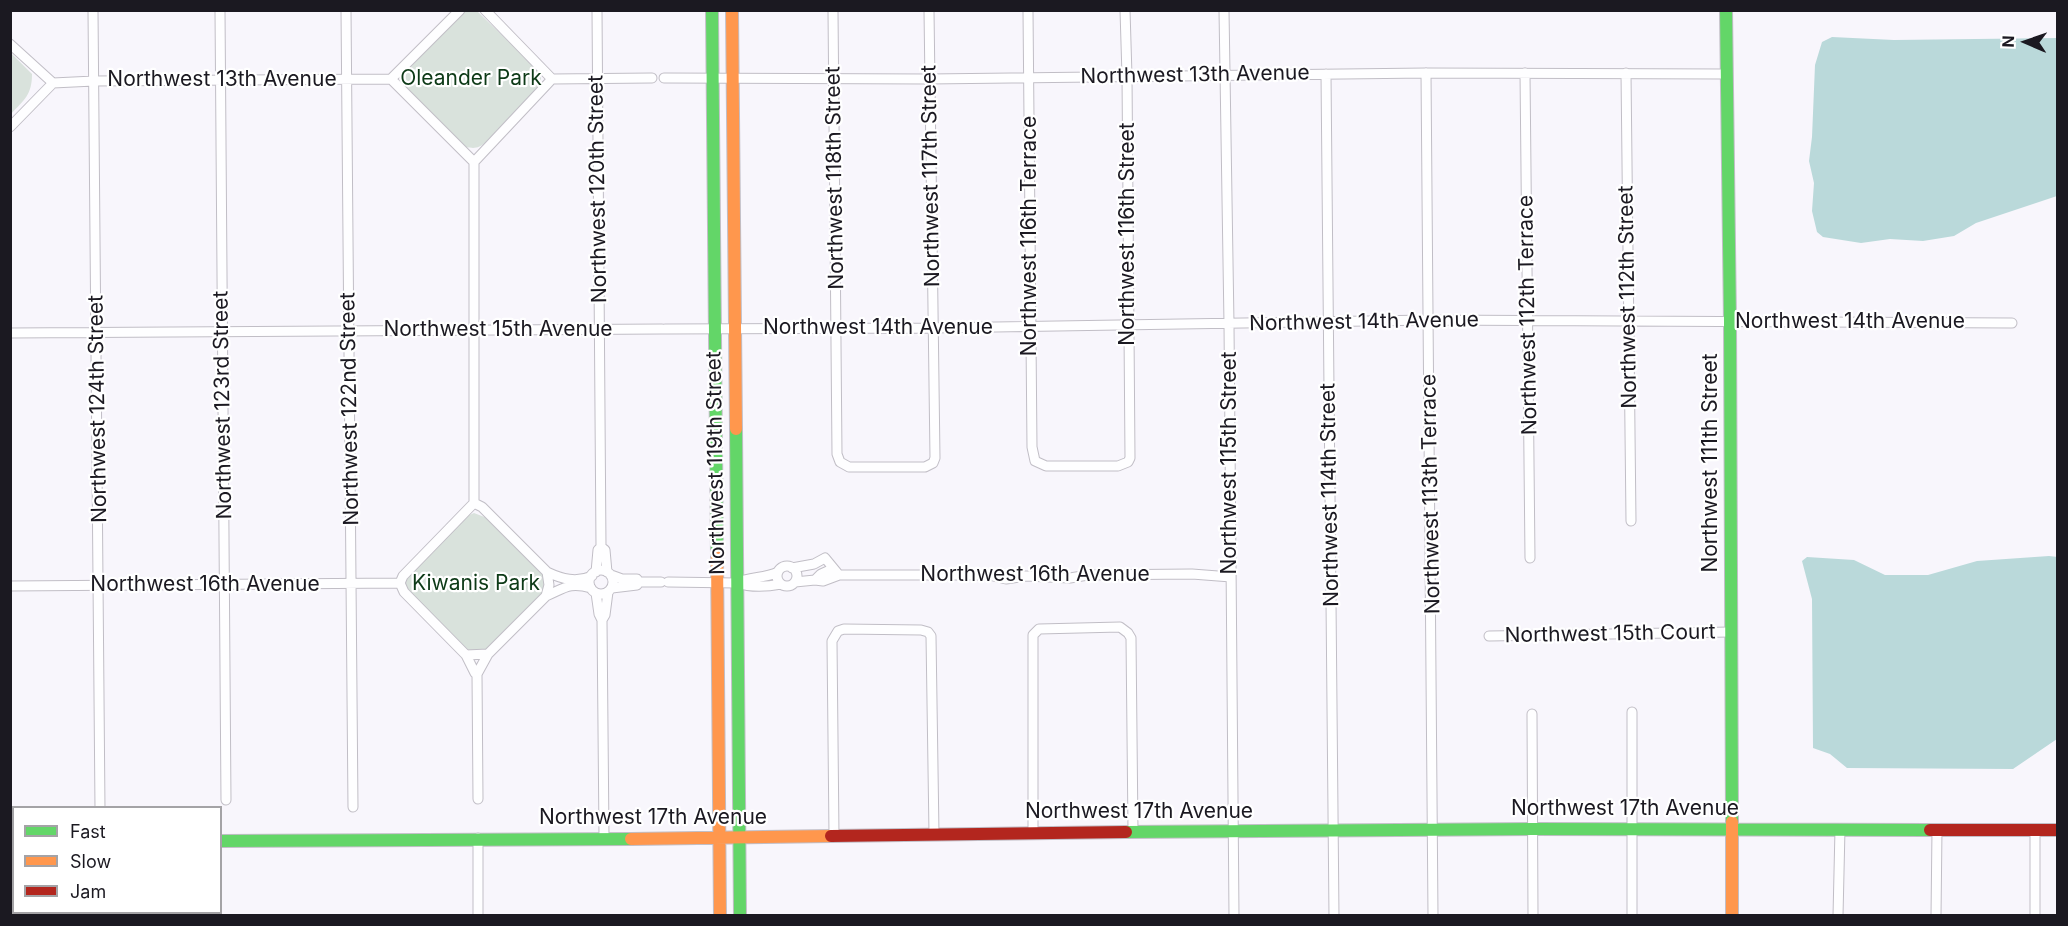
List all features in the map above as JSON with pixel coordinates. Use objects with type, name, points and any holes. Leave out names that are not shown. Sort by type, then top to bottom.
[{"type":"main road","name":"Northwest 119th Street","points":[[712,10],[720,915]]},
{"type":"main road","name":"Northwest 119th Street","points":[[732,10],[740,915]]},
{"type":"main road","name":"Northwest 111th Street","points":[[1726,10],[1730,322],[1732,915]]},
{"type":"main road","name":"Northwest 17th Avenue","points":[[222,841],[739,838],[1133,831],[1732,828],[2058,830]]},
{"type":"street","name":"Northwest 124th Street","points":[[93,10],[100,586],[100,806]]},
{"type":"street","name":"Northwest 123rd Street","points":[[220,10],[226,800]]},
{"type":"street","name":"Northwest 122nd Street","points":[[346,10],[353,807]]},
{"type":"street","points":[[460,10],[391,79],[474,162]]},
{"type":"street","points":[[485,10],[552,79],[652,78]]},
{"type":"street","name":"Northwest 120th Street","points":[[597,10],[601,547],[598,550],[594,574],[590,582],[602,620],[604,837]]},
{"type":"street","name":"Northwest 118th Street","points":[[833,10],[837,454],[840,462],[849,467],[925,467],[933,463],[935,450]]},
{"type":"street","name":"Northwest 117th Street","points":[[929,10],[935,450]]},
{"type":"street","name":"Northwest 116th Terrace","points":[[1028,10],[1032,447],[1035,461]]},
{"type":"street","name":"Northwest 116th Street","points":[[1035,461],[1046,466],[1118,466],[1128,462],[1130,458],[1125,10]]},
{"type":"street","name":"Northwest 115th Street","points":[[1224,10],[1234,915]]},
{"type":"street","points":[[10,44],[53,83],[10,127]]},
{"type":"street","name":"Northwest 13th Avenue","points":[[664,78],[930,79],[1426,73],[1726,74]]},
{"type":"street","name":"Northwest 113th Terrace","points":[[1426,73],[1433,915]]},
{"type":"street","name":"Northwest 112th Terrace","points":[[1525,73],[1530,558]]},
{"type":"street","name":"Northwest 112th Street","points":[[1626,73],[1631,521]]},
{"type":"street","name":"Northwest 114th Street","points":[[1326,74],[1334,915]]},
{"type":"street","name":"Northwest 13th Avenue","points":[[53,83],[391,79]]},
{"type":"street","points":[[477,675],[466,655],[404,592],[400,583],[403,576],[474,503],[474,162],[552,79]]},
{"type":"street","name":"Northwest 14th Avenue","points":[[715,330],[1429,320],[2012,323]]},
{"type":"street","name":"Northwest 15th Avenue","points":[[10,333],[715,330]]},
{"type":"street","points":[[474,503],[482,507],[547,572],[558,578],[581,579],[594,574],[609,574],[622,579],[637,579],[639,582],[637,585],[610,590],[602,594],[579,586],[566,587],[546,596],[488,654],[477,675],[478,799]]},
{"type":"street","name":"Northwest 120th Street","points":[[601,547],[605,550],[609,574],[613,582],[602,620]]},
{"type":"street","name":"Northwest 16th Avenue","points":[[737,583],[746,578],[769,577],[785,567],[814,564],[825,558],[836,572]]},
{"type":"street","points":[[814,564],[816,578]]},
{"type":"street","points":[[792,568],[796,573],[795,582]]},
{"type":"street","points":[[546,596],[549,585],[547,572]]},
{"type":"street","points":[[778,572],[777,579],[781,584]]},
{"type":"street","name":"Northwest 16th Avenue","points":[[639,582],[789,586],[795,582],[816,578],[823,580],[836,572],[989,574],[1006,579],[1026,576],[1070,578],[1111,574],[1192,574],[1231,577]]},
{"type":"street","name":"Northwest 16th Avenue","points":[[10,586],[400,583]]},
{"type":"street","points":[[1033,832],[1032,640],[1035,632],[1039,629],[1120,627],[1131,638],[1133,831]]},
{"type":"street","points":[[834,836],[832,641],[838,631],[844,629],[928,632],[931,643],[934,834]]},
{"type":"street","name":"Northwest 15th Court","points":[[1489,636],[1731,632]]},
{"type":"street","points":[[466,655],[488,654]]},
{"type":"street","points":[[1632,712],[1632,915]]},
{"type":"street","points":[[1532,714],[1533,915]]},
{"type":"street","points":[[1838,915],[1840,829]]},
{"type":"street","points":[[1936,915],[1937,830]]},
{"type":"street","points":[[2035,830],[2035,915]]},
{"type":"street","points":[[478,838],[478,915]]},
{"type":"green space","name":"Oleander Park","points":[[478,12],[538,70],[541,78],[541,84],[486,142],[474,148],[466,147],[404,87],[403,80],[405,73],[461,13]]},
{"type":"green space","points":[[11,53],[32,74],[32,81],[29,92],[11,114]]},
{"type":"green space","name":"Kiwanis Park","points":[[474,513],[487,518],[541,572],[545,587],[542,593],[487,649],[473,653],[410,595],[404,584],[407,578],[465,517]]},
{"type":"water","points":[[1832,37],[1894,40],[2057,38],[2057,196],[1976,223],[1954,236],[1923,241],[1890,239],[1861,243],[1823,237],[1817,232],[1812,211],[1814,183],[1809,161],[1815,65],[1822,42]]},
{"type":"water","points":[[1807,557],[1854,560],[1885,575],[1928,575],[1977,561],[2058,557],[2057,739],[2013,769],[1847,768],[1830,754],[1813,748],[1812,599],[1802,561]]},
{"type":"traffic: fast","points":[[712,10],[717,555]]},
{"type":"traffic: fast","points":[[1726,10],[1732,822]]},
{"type":"traffic: fast","points":[[736,429],[740,916]]},
{"type":"traffic: fast","points":[[1126,832],[1534,829],[1930,830]]},
{"type":"traffic: fast","points":[[222,841],[631,839]]},
{"type":"traffic: slow","points":[[732,10],[736,429]]},
{"type":"traffic: slow","points":[[717,555],[720,916]]},
{"type":"traffic: slow","points":[[1732,822],[1732,916]]},
{"type":"traffic: slow","points":[[631,839],[831,836]]},
{"type":"traffic: jam","points":[[1930,830],[2058,830]]},
{"type":"traffic: jam","points":[[831,836],[1126,832]]}]
